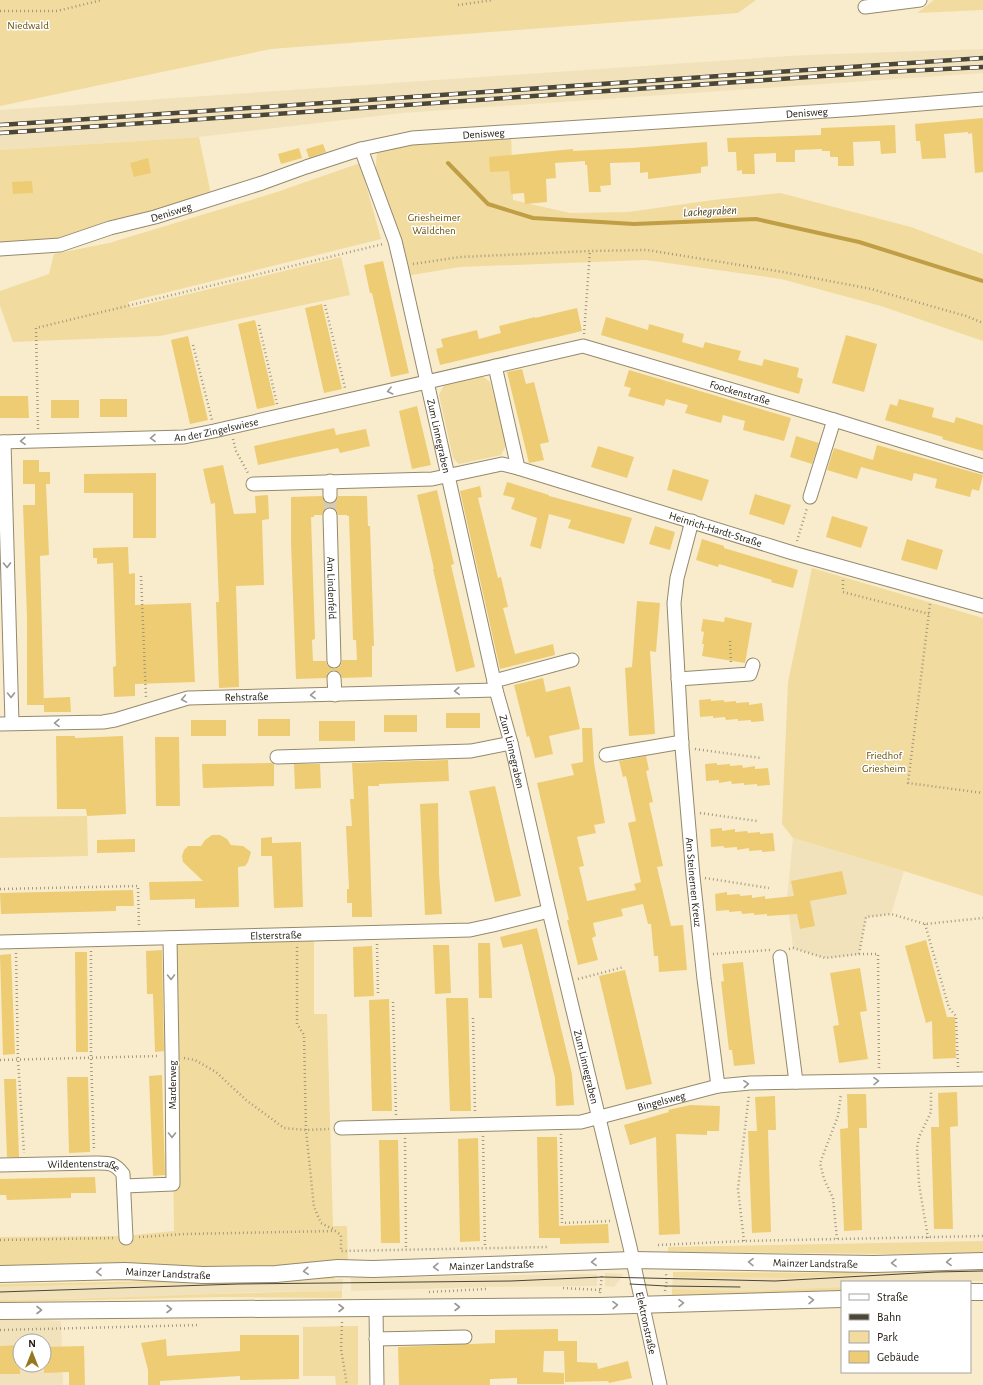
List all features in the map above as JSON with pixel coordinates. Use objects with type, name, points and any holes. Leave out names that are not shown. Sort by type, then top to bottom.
[{"type":"main road","name":"Mainzer Landstraße","points":[[0,1274],[125,1271],[203,1275],[269,1274],[338,1268],[373,1269],[633,1260],[874,1264],[983,1261]]},
{"type":"main road","points":[[971,1292],[983,1292]]},
{"type":"main road","points":[[0,1310],[600,1306],[841,1299]]},
{"type":"street","points":[[865,7],[920,0]]},
{"type":"street","name":"Denisweg","points":[[0,249],[60,244],[110,228],[155,217],[361,149],[420,138],[983,99]]},
{"type":"street","name":"Zum Linnegraben","points":[[361,149],[395,241],[428,381],[495,686],[511,743],[549,911],[633,1260]]},
{"type":"street","name":"Foockenstraße","points":[[428,381],[583,346],[834,420],[983,466]]},
{"type":"street","points":[[495,366],[518,468]]},
{"type":"street","name":"An der Zingelswiese","points":[[2,442],[184,437],[348,401],[428,381]]},
{"type":"street","points":[[810,497],[834,420]]},
{"type":"street","points":[[2,442],[6,723]]},
{"type":"street","name":"Heinrich-Hardt-Straße","points":[[448,475],[502,464],[793,553],[983,606]]},
{"type":"street","points":[[253,484],[432,479],[448,475]]},
{"type":"street","points":[[330,481],[330,496]]},
{"type":"street","name":"Am Lindenfeld","points":[[330,515],[334,660]]},
{"type":"street","name":"Am Steinernen Kreuz","points":[[692,521],[677,578],[674,603],[682,745],[693,876],[701,955],[718,1086]]},
{"type":"street","name":"Rehstraße","points":[[6,723],[103,722],[115,720],[176,700],[188,698],[335,695],[495,686],[572,660]]},
{"type":"street","points":[[678,679],[750,674],[753,665]]},
{"type":"street","points":[[334,678],[335,695]]},
{"type":"street","points":[[277,757],[471,751],[511,743]]},
{"type":"street","points":[[606,755],[682,745]]},
{"type":"street","name":"Elsterstraße","points":[[0,942],[470,930],[549,911]]},
{"type":"street","name":"Marderweg","points":[[124,1186],[172,1184],[170,938]]},
{"type":"street","points":[[779,952],[796,1082]]},
{"type":"street","name":"Bingelsweg","points":[[341,1128],[581,1122],[718,1086],[750,1083],[983,1079]]},
{"type":"street","name":"Wildentenstraße","points":[[0,1165],[109,1163],[117,1166],[123,1174],[126,1238]]},
{"type":"street","name":"Elektronstraße","points":[[633,1260],[660,1385]]},
{"type":"street","points":[[376,1308],[377,1385]]},
{"type":"street","points":[[376,1339],[465,1337]]},
{"type":"path","points":[[0,12],[57,10],[102,0]]},
{"type":"path","points":[[458,5],[493,0]]},
{"type":"path","points":[[38,441],[36,328],[395,241]]},
{"type":"path","points":[[401,266],[460,257],[647,250],[871,288],[966,316],[983,323]]},
{"type":"path","points":[[583,346],[590,251]]},
{"type":"path","points":[[325,305],[348,401]]},
{"type":"path","points":[[259,325],[280,416]]},
{"type":"path","points":[[194,345],[214,431]]},
{"type":"path","points":[[229,427],[236,451],[253,484]]},
{"type":"path","points":[[793,553],[810,497]]},
{"type":"path","points":[[844,567],[843,592],[929,614]]},
{"type":"path","points":[[140,576],[146,711]]},
{"type":"path","points":[[931,592],[908,783],[983,793]]},
{"type":"path","points":[[730,641],[731,675]]},
{"type":"path","points":[[682,745],[761,758]]},
{"type":"path","points":[[688,812],[757,821]]},
{"type":"path","points":[[693,876],[769,888]]},
{"type":"path","points":[[0,889],[138,886],[139,938]]},
{"type":"path","points":[[859,954],[866,917],[891,914],[925,924],[983,918]]},
{"type":"path","points":[[925,924],[949,1008],[956,1016],[958,1079]]},
{"type":"path","points":[[376,932],[378,993]]},
{"type":"path","points":[[297,934],[297,1024],[304,1035],[306,1130],[314,1207],[321,1223],[340,1235],[341,1251],[556,1247]]},
{"type":"path","points":[[92,940],[91,1057],[95,1163]]},
{"type":"path","points":[[16,941],[18,1060],[24,1164]]},
{"type":"path","points":[[701,955],[779,952],[793,948],[825,958],[859,954],[878,954],[879,1081]]},
{"type":"path","points":[[566,982],[624,967]]},
{"type":"path","points":[[393,1002],[401,1127],[406,1249]]},
{"type":"path","points":[[472,1018],[485,1248]]},
{"type":"path","points":[[928,1238],[919,1184],[917,1148],[919,1137],[931,1112],[932,1080]]},
{"type":"path","points":[[837,1239],[833,1198],[824,1179],[820,1163],[838,1116],[842,1081]]},
{"type":"path","points":[[744,1241],[738,1190],[750,1083]]},
{"type":"path","points":[[561,1123],[562,1223],[623,1220]]},
{"type":"path","points":[[0,1240],[126,1238],[185,1234],[335,1231]]},
{"type":"path","points":[[656,1245],[744,1241],[983,1236]]},
{"type":"path","points":[[663,1244],[663,1261],[667,1280],[663,1304]]},
{"type":"path","points":[[600,1306],[601,1261]]},
{"type":"path","points":[[563,1288],[600,1290]]},
{"type":"path","points":[[342,1322],[341,1348],[347,1385]]},
{"type":"shaded area","points":[[983,49],[983,73],[403,113],[199,137],[0,150],[0,110],[804,55]]},
{"type":"shaded area","points":[[793,838],[904,871],[891,914],[866,917],[859,954],[825,958],[793,948],[787,898]]},
{"type":"shaded area","points":[[983,1268],[983,1281],[841,1281],[841,1287],[751,1291],[672,1289],[673,1277],[796,1278]]},
{"type":"shaded area","points":[[605,1273],[624,1274],[614,1287],[605,1286]]},
{"type":"shaded area","points":[[597,1274],[597,1286],[486,1287],[351,1291],[351,1278]]},
{"type":"shaded area","points":[[343,1279],[342,1291],[255,1292],[177,1296],[0,1300],[0,1287]]},
{"type":"shaded area","points":[[0,1317],[61,1321],[63,1385],[0,1385]]},
{"type":"green space","name":"Niedwald","points":[[0,0],[756,0],[738,13],[271,49],[0,106]]},
{"type":"green space","points":[[934,0],[983,0],[983,10],[917,13]]},
{"type":"green space","name":"Griesheimer Wäldchen","points":[[443,130],[511,130],[513,200],[570,213],[628,212],[713,200],[780,193],[911,227],[983,254],[983,341],[881,306],[781,279],[646,260],[460,267],[400,277],[374,188],[377,152]]},
{"type":"green space","points":[[199,137],[213,204],[51,242],[0,246],[0,150]]},
{"type":"green space","points":[[360,163],[381,239],[128,302],[131,308],[341,257],[350,295],[160,336],[13,342],[0,306],[0,291],[49,274],[54,254],[109,243],[277,192]]},
{"type":"green space","points":[[481,375],[490,382],[507,444],[501,455],[459,464],[453,458],[439,395],[444,385]]},
{"type":"green space","name":"Friedhof Griesheim","points":[[812,568],[983,618],[983,896],[793,838],[782,824],[788,682]]},
{"type":"green space","points":[[87,816],[88,856],[0,858],[0,817]]},
{"type":"green space","points":[[314,934],[314,1014],[327,1014],[333,1226],[347,1226],[348,1269],[0,1273],[0,1237],[124,1236],[174,1231],[170,938]]},
{"type":"green space","points":[[983,1241],[983,1253],[891,1254],[668,1252],[668,1247]]},
{"type":"green space","points":[[876,1268],[983,1268],[796,1278],[673,1277],[673,1272],[823,1273]]},
{"type":"green space","points":[[335,1274],[334,1279],[0,1287],[0,1284],[163,1281]]},
{"type":"green space","points":[[841,1287],[841,1290],[672,1295],[672,1289],[751,1291]]},
{"type":"green space","points":[[342,1291],[342,1298],[220,1297],[0,1302],[0,1300]]},
{"type":"green space","points":[[358,1326],[358,1385],[336,1385],[335,1376],[303,1376],[303,1327]]},
{"type":"building","points":[[983,118],[983,172],[975,173],[972,133],[968,134],[968,132],[944,134],[946,158],[922,159],[920,141],[916,141],[915,124]]},
{"type":"building","points":[[895,125],[896,153],[881,154],[880,141],[853,142],[854,166],[838,166],[838,157],[830,157],[830,151],[822,151],[822,149],[795,150],[795,162],[776,162],[776,153],[754,154],[755,174],[742,174],[742,170],[737,171],[736,152],[728,152],[727,138],[821,135],[821,128]]},
{"type":"building","points":[[707,142],[708,166],[701,167],[701,173],[648,179],[648,172],[640,173],[640,162],[610,163],[611,185],[600,186],[601,192],[589,192],[587,165],[585,165],[585,161],[555,163],[556,178],[546,179],[547,202],[525,204],[524,193],[511,194],[509,171],[490,172],[489,157],[573,149],[573,151],[632,148]]},
{"type":"building","points":[[323,144],[326,152],[309,158],[306,149]]},
{"type":"building","points":[[299,148],[302,158],[281,164],[278,154]]},
{"type":"building","points":[[148,158],[151,173],[134,177],[130,163]]},
{"type":"building","points":[[32,181],[33,193],[13,194],[12,182]]},
{"type":"building","points":[[383,261],[409,373],[391,377],[372,293],[370,293],[364,265]]},
{"type":"building","points":[[322,304],[342,389],[324,393],[305,308]]},
{"type":"building","points":[[577,308],[582,331],[440,365],[436,349],[443,347],[441,339],[477,330],[479,339],[501,333],[499,326]]},
{"type":"building","points":[[606,317],[648,330],[649,324],[684,334],[682,342],[703,348],[705,342],[741,351],[738,360],[762,366],[764,359],[799,368],[797,377],[803,379],[799,394],[601,335]]},
{"type":"building","points":[[255,320],[275,405],[257,409],[238,324]]},
{"type":"building","points":[[846,335],[877,344],[864,392],[832,383]]},
{"type":"building","points":[[188,336],[208,420],[190,424],[171,340]]},
{"type":"building","points":[[522,369],[526,384],[534,382],[549,442],[540,444],[544,460],[529,463],[507,372]]},
{"type":"building","points":[[629,370],[791,418],[784,441],[743,430],[745,421],[723,415],[721,423],[685,413],[688,405],[666,399],[664,406],[628,396],[631,388],[624,386]]},
{"type":"building","points":[[0,396],[28,396],[29,418],[0,418]]},
{"type":"building","points":[[100,399],[127,399],[127,417],[100,417]]},
{"type":"building","points":[[899,399],[934,408],[932,417],[954,423],[956,417],[983,425],[983,451],[942,439],[943,437],[885,420],[890,404],[897,406]]},
{"type":"building","points":[[51,400],[79,400],[79,418],[51,418]]},
{"type":"building","points":[[417,406],[431,465],[412,469],[399,411]]},
{"type":"building","points":[[334,428],[336,435],[366,429],[370,446],[340,453],[338,448],[258,465],[254,446]]},
{"type":"building","points":[[796,436],[819,443],[812,464],[790,457]]},
{"type":"building","points":[[877,445],[983,475],[979,491],[972,489],[970,497],[935,488],[937,479],[914,473],[912,481],[861,467],[857,479],[827,470],[834,448],[873,460]]},
{"type":"building","points":[[598,446],[634,457],[627,478],[591,467]]},
{"type":"building","points":[[23,460],[39,460],[39,472],[50,472],[50,484],[46,484],[49,555],[40,556],[44,705],[27,705],[27,617],[23,505],[35,505],[35,484],[23,484]]},
{"type":"building","points":[[223,465],[234,514],[256,513],[255,496],[268,495],[269,519],[262,520],[264,585],[236,586],[239,687],[219,688],[216,602],[219,602],[215,503],[211,504],[203,469]]},
{"type":"building","points":[[673,469],[709,480],[702,501],[667,490]]},
{"type":"building","points":[[156,473],[156,538],[133,538],[133,493],[84,493],[84,474]]},
{"type":"building","points":[[507,482],[549,496],[632,518],[624,544],[568,528],[571,520],[549,514],[541,549],[530,546],[537,518],[511,509],[515,498],[503,495]]},
{"type":"building","points":[[480,486],[482,497],[478,498],[498,578],[501,577],[508,607],[503,608],[515,654],[553,644],[555,655],[500,669],[460,491]]},
{"type":"building","points":[[437,490],[454,564],[451,565],[475,667],[456,672],[417,495]]},
{"type":"building","points":[[755,494],[791,505],[784,525],[749,514]]},
{"type":"building","points":[[322,496],[326,503],[330,504],[337,500],[338,496],[367,496],[368,526],[370,526],[374,646],[372,646],[372,677],[342,678],[340,673],[334,670],[329,672],[326,678],[296,679],[291,543],[291,497]],"holes":[[[330,507],[337,511],[338,515],[349,516],[353,640],[356,640],[357,660],[342,660],[341,665],[334,669],[327,665],[326,661],[313,661],[312,640],[315,639],[311,517],[314,517],[314,515],[322,515],[326,508]]]},
{"type":"building","points":[[832,516],[868,527],[861,548],[826,537]]},
{"type":"building","points":[[655,526],[675,532],[670,550],[649,544]]},
{"type":"building","points":[[702,539],[724,546],[724,548],[798,570],[793,588],[719,564],[718,567],[696,560]]},
{"type":"building","points":[[907,539],[943,550],[937,570],[901,560]]},
{"type":"building","points":[[128,547],[129,574],[135,573],[135,605],[191,603],[195,682],[135,684],[135,696],[114,697],[113,667],[116,666],[113,563],[97,564],[97,558],[93,558],[93,548]]},
{"type":"building","points":[[637,601],[660,603],[656,652],[650,651],[655,734],[629,736],[625,668],[632,667]]},
{"type":"building","points":[[725,617],[752,623],[745,663],[702,656],[704,632],[701,631],[703,619],[724,622]]},
{"type":"building","points":[[543,678],[546,692],[570,686],[580,729],[549,736],[553,754],[535,758],[529,736],[527,737],[514,685]]},
{"type":"building","points":[[70,697],[71,712],[44,712],[44,698]]},
{"type":"building","points":[[711,699],[711,701],[736,701],[736,703],[749,702],[749,705],[762,703],[764,721],[751,722],[751,720],[726,720],[725,717],[713,718],[713,716],[700,717],[699,700]]},
{"type":"building","points":[[446,713],[480,713],[480,728],[446,728]]},
{"type":"building","points":[[384,715],[417,715],[417,732],[384,732]]},
{"type":"building","points":[[258,719],[290,719],[290,736],[258,736]]},
{"type":"building","points":[[191,720],[226,720],[226,736],[191,736]]},
{"type":"building","points":[[319,721],[355,721],[355,741],[319,741]]},
{"type":"building","points":[[582,728],[592,728],[594,763],[605,823],[594,825],[596,833],[577,837],[584,866],[579,867],[587,901],[636,890],[634,884],[641,882],[628,823],[636,821],[626,776],[623,777],[619,761],[646,756],[649,770],[646,771],[653,802],[649,803],[663,866],[657,867],[671,926],[683,925],[687,970],[659,972],[658,956],[654,956],[651,924],[648,924],[643,904],[621,909],[623,916],[593,923],[596,936],[592,938],[598,960],[578,965],[537,783],[574,775],[571,764],[583,762]]},
{"type":"building","points":[[56,736],[75,736],[75,738],[123,736],[126,814],[87,816],[86,809],[57,809]]},
{"type":"building","points":[[155,737],[179,737],[180,806],[156,806]]},
{"type":"building","points":[[448,760],[449,781],[379,784],[379,786],[368,786],[372,917],[352,917],[352,903],[347,903],[347,889],[349,889],[346,826],[352,826],[350,799],[354,799],[352,763]]},
{"type":"building","points":[[717,763],[717,765],[742,765],[743,768],[755,766],[755,769],[768,768],[770,785],[757,786],[757,784],[732,784],[731,781],[719,783],[719,780],[706,781],[705,764]]},
{"type":"building","points":[[202,764],[274,764],[274,786],[203,788]]},
{"type":"building","points":[[294,764],[320,764],[321,788],[295,789]]},
{"type":"building","points":[[495,786],[521,896],[495,902],[469,791]]},
{"type":"building","points":[[438,803],[439,873],[442,914],[425,915],[420,804]]},
{"type":"building","points":[[722,828],[722,831],[735,829],[735,832],[760,832],[760,834],[773,833],[775,851],[749,851],[749,848],[737,850],[737,847],[724,848],[724,846],[711,847],[710,829]]},
{"type":"building","points":[[212,835],[220,835],[227,839],[231,845],[243,846],[251,852],[245,866],[238,867],[239,907],[195,908],[195,899],[150,900],[149,882],[203,881],[183,862],[182,856],[184,850],[188,846],[201,846],[205,840]]},
{"type":"building","points":[[272,837],[272,843],[301,842],[303,907],[274,908],[272,856],[261,856],[261,838]]},
{"type":"building","points":[[135,839],[135,852],[97,853],[97,840]]},
{"type":"building","points":[[842,871],[847,894],[810,901],[815,926],[800,929],[797,914],[767,916],[767,914],[742,914],[741,911],[716,911],[715,894],[727,892],[727,895],[752,895],[752,898],[765,896],[765,899],[794,896],[791,881]]},
{"type":"building","points":[[133,890],[134,906],[116,906],[116,911],[1,914],[0,893]]},
{"type":"building","points":[[537,928],[572,1074],[574,1105],[556,1106],[555,1078],[522,944],[503,948],[500,937]]},
{"type":"building","points":[[926,940],[947,1017],[955,1017],[956,1058],[933,1059],[932,1021],[926,1023],[905,946]]},
{"type":"building","points":[[478,943],[490,943],[492,998],[479,998]]},
{"type":"building","points":[[433,945],[449,945],[451,993],[435,994]]},
{"type":"building","points":[[372,946],[374,996],[354,997],[353,947]]},
{"type":"building","points":[[162,950],[164,1051],[155,1052],[153,994],[147,994],[146,951]]},
{"type":"building","points":[[75,952],[87,952],[88,1052],[76,1052]]},
{"type":"building","points":[[11,954],[15,1054],[3,1055],[0,955]]},
{"type":"building","points":[[743,962],[755,1064],[734,1066],[732,1050],[729,1050],[721,982],[724,981],[722,964]]},
{"type":"building","points":[[860,968],[867,1011],[860,1012],[868,1059],[839,1063],[833,1026],[839,1025],[830,973]]},
{"type":"building","points":[[625,970],[652,1084],[626,1090],[599,976]]},
{"type":"building","points":[[446,998],[468,998],[471,1111],[450,1111]]},
{"type":"building","points":[[389,999],[392,1111],[372,1111],[369,1000]]},
{"type":"building","points":[[162,1075],[165,1175],[153,1176],[149,1076]]},
{"type":"building","points":[[67,1077],[88,1077],[90,1152],[69,1153]]},
{"type":"building","points":[[4,1079],[16,1079],[19,1157],[7,1157]]},
{"type":"building","points":[[957,1092],[958,1126],[950,1127],[953,1229],[934,1229],[931,1127],[939,1127],[938,1093]]},
{"type":"building","points":[[847,1094],[866,1094],[867,1128],[859,1128],[862,1230],[844,1231],[840,1129],[848,1128]]},
{"type":"building","points":[[775,1096],[776,1130],[768,1130],[771,1232],[752,1233],[748,1131],[757,1131],[755,1097]]},
{"type":"building","points":[[690,1105],[720,1106],[719,1131],[707,1131],[707,1135],[676,1134],[680,1234],[659,1235],[656,1137],[630,1145],[624,1125],[669,1112],[668,1110]]},
{"type":"building","points":[[537,1137],[557,1137],[559,1226],[608,1224],[609,1243],[560,1244],[560,1238],[539,1238]]},
{"type":"building","points":[[478,1138],[480,1241],[460,1242],[458,1139]]},
{"type":"building","points":[[379,1140],[398,1140],[400,1243],[381,1243]]},
{"type":"building","points":[[95,1177],[96,1193],[71,1193],[71,1198],[7,1200],[6,1195],[0,1195],[0,1179]]},
{"type":"building","points":[[558,1329],[558,1341],[577,1341],[577,1362],[597,1363],[598,1369],[628,1361],[632,1378],[609,1383],[608,1381],[565,1382],[564,1351],[544,1351],[543,1372],[564,1373],[564,1384],[517,1384],[517,1378],[490,1379],[490,1385],[399,1385],[398,1347],[495,1343],[495,1330]]},
{"type":"building","points":[[240,1335],[299,1335],[299,1379],[240,1380],[240,1376],[160,1381],[160,1385],[148,1385],[148,1370],[141,1343],[166,1339],[167,1356],[240,1351]]},
{"type":"building","points":[[12,1345],[12,1373],[20,1374],[0,1374],[0,1346]]},
{"type":"building","points":[[84,1346],[85,1385],[69,1385],[69,1372],[52,1373],[52,1347]]},
{"type":"waterway","name":"Lachegraben","points":[[448,163],[488,204],[533,218],[634,224],[756,219],[859,242],[983,281]]},
{"type":"tunnel","points":[[330,496],[330,515]]},
{"type":"tram line","points":[[0,1292],[238,1284],[511,1281],[602,1277],[775,1281],[936,1272],[983,1271]]},
{"type":"tram line","points":[[630,1284],[740,1287]]},
{"type":"railway","points":[[0,125],[983,58]]},
{"type":"railway","points":[[0,133],[867,73],[983,67]]}]
